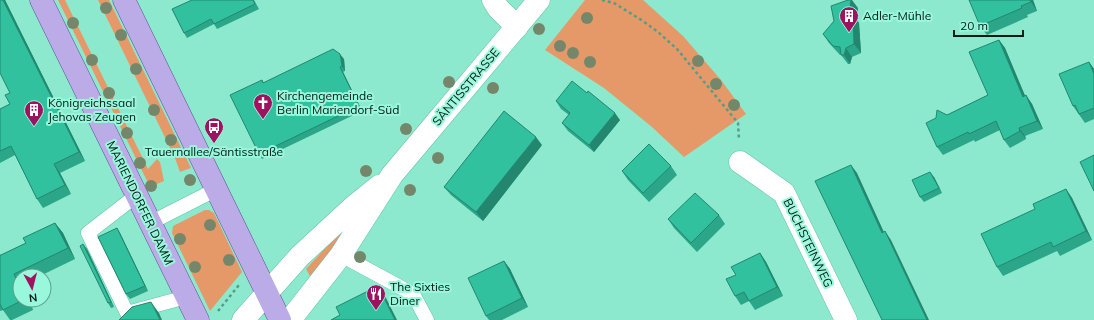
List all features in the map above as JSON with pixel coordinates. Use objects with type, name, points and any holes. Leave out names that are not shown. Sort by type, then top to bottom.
[{"type":"main road","name":"MARIENDORFER DAMM","points":[[41,0],[198,320]]},
{"type":"main road","points":[[124,0],[280,320]]},
{"type":"street","points":[[492,0],[517,27]]},
{"type":"street","name":"SÄNTISSTRASSE","points":[[290,320],[341,255],[392,174],[539,0]]},
{"type":"street","name":"BUCHSTEINWEG","points":[[740,162],[784,193],[846,320]]},
{"type":"street","name":"SÄNTISSTRASSE","points":[[243,320],[300,256],[353,207],[392,174]]},
{"type":"lane","points":[[150,223],[217,189]]},
{"type":"lane","points":[[137,195],[88,233],[127,313],[186,297]]},
{"type":"lane","points":[[341,255],[413,294],[427,320]]},
{"type":"path","points":[[602,0],[614,3],[643,21],[677,49],[738,123],[740,162]]},
{"type":"path","points":[[218,312],[240,283]]},
{"type":"shaded area","points":[[58,0],[65,0],[148,169],[157,159],[160,162],[164,181],[150,187]]},
{"type":"shaded area","points":[[98,0],[109,0],[191,168],[180,172],[175,158]]},
{"type":"shaded area","points":[[585,0],[643,0],[683,36],[721,80],[746,114],[684,157],[652,127],[604,88],[545,50]]},
{"type":"shaded area","points":[[205,210],[209,210],[214,213],[242,272],[210,311],[172,233],[173,226]]},
{"type":"shaded area","points":[[349,226],[311,278],[306,269],[345,227]]},
{"type":"building","points":[[0,0],[3,0],[79,152],[54,164],[65,185],[37,199],[11,146],[0,151],[0,109],[10,104],[5,95],[10,93],[0,73]]},
{"type":"building","points":[[192,0],[253,0],[255,4],[214,24],[211,19],[184,33],[172,9]]},
{"type":"building","points":[[851,0],[849,15],[853,14],[854,44],[846,48],[844,55],[841,55],[840,47],[833,46],[823,34],[834,21],[831,6]]},
{"type":"building","points":[[969,0],[1030,0],[1031,2],[1021,6],[1022,8],[980,26]]},
{"type":"building","points":[[999,40],[1023,97],[1026,95],[1037,121],[1019,128],[1020,131],[1004,140],[996,121],[969,134],[968,132],[937,147],[926,123],[936,118],[937,110],[947,115],[988,95],[969,52]]},
{"type":"building","points":[[333,49],[340,54],[342,66],[340,67],[359,106],[259,154],[230,95],[262,80],[263,83]]},
{"type":"building","points":[[1089,62],[1094,74],[1094,108],[1079,114],[1075,105],[1073,106],[1059,74]]},
{"type":"building","points":[[572,81],[587,93],[588,91],[615,113],[589,145],[562,123],[570,113],[556,101]]},
{"type":"building","points":[[504,111],[536,137],[476,212],[444,187]]},
{"type":"building","points":[[649,144],[671,166],[643,193],[622,171]]},
{"type":"building","points":[[1094,155],[1094,191],[1080,162]]},
{"type":"building","points":[[851,165],[882,233],[885,231],[927,320],[882,320],[815,181]]},
{"type":"building","points":[[930,172],[939,188],[920,197],[912,180]]},
{"type":"building","points":[[1066,189],[1086,231],[1053,247],[1051,242],[997,267],[981,234],[1035,209],[1033,204]]},
{"type":"building","points":[[695,193],[719,215],[691,243],[668,219]]},
{"type":"building","points":[[55,223],[68,248],[26,268],[12,268],[12,306],[3,310],[0,304],[0,255],[26,243],[23,238]]},
{"type":"building","points":[[117,228],[145,286],[126,294],[98,237]]},
{"type":"building","points":[[83,244],[111,302],[108,303],[80,246]]},
{"type":"building","points":[[760,253],[777,287],[749,301],[744,292],[735,296],[726,279],[736,275],[731,267]]},
{"type":"building","points":[[504,261],[522,298],[486,316],[468,278]]},
{"type":"building","points":[[378,286],[395,320],[331,320],[340,315],[336,307]]},
{"type":"building","points":[[151,302],[160,320],[119,320],[132,307]]},
{"type":"place","name":"Adler-Mühle","points":[[849,33]]},
{"type":"place","name":"Kirchengemeinde Berlin Mariendorf-Süd","points":[[263,120]]},
{"type":"place","name":"Königreichssaal Jehovas Zeugen","points":[[34,127]]},
{"type":"place","name":"Tauernallee/Säntisstraße","points":[[214,144]]},
{"type":"place","name":"The Sixties Diner","points":[[376,311]]}]
